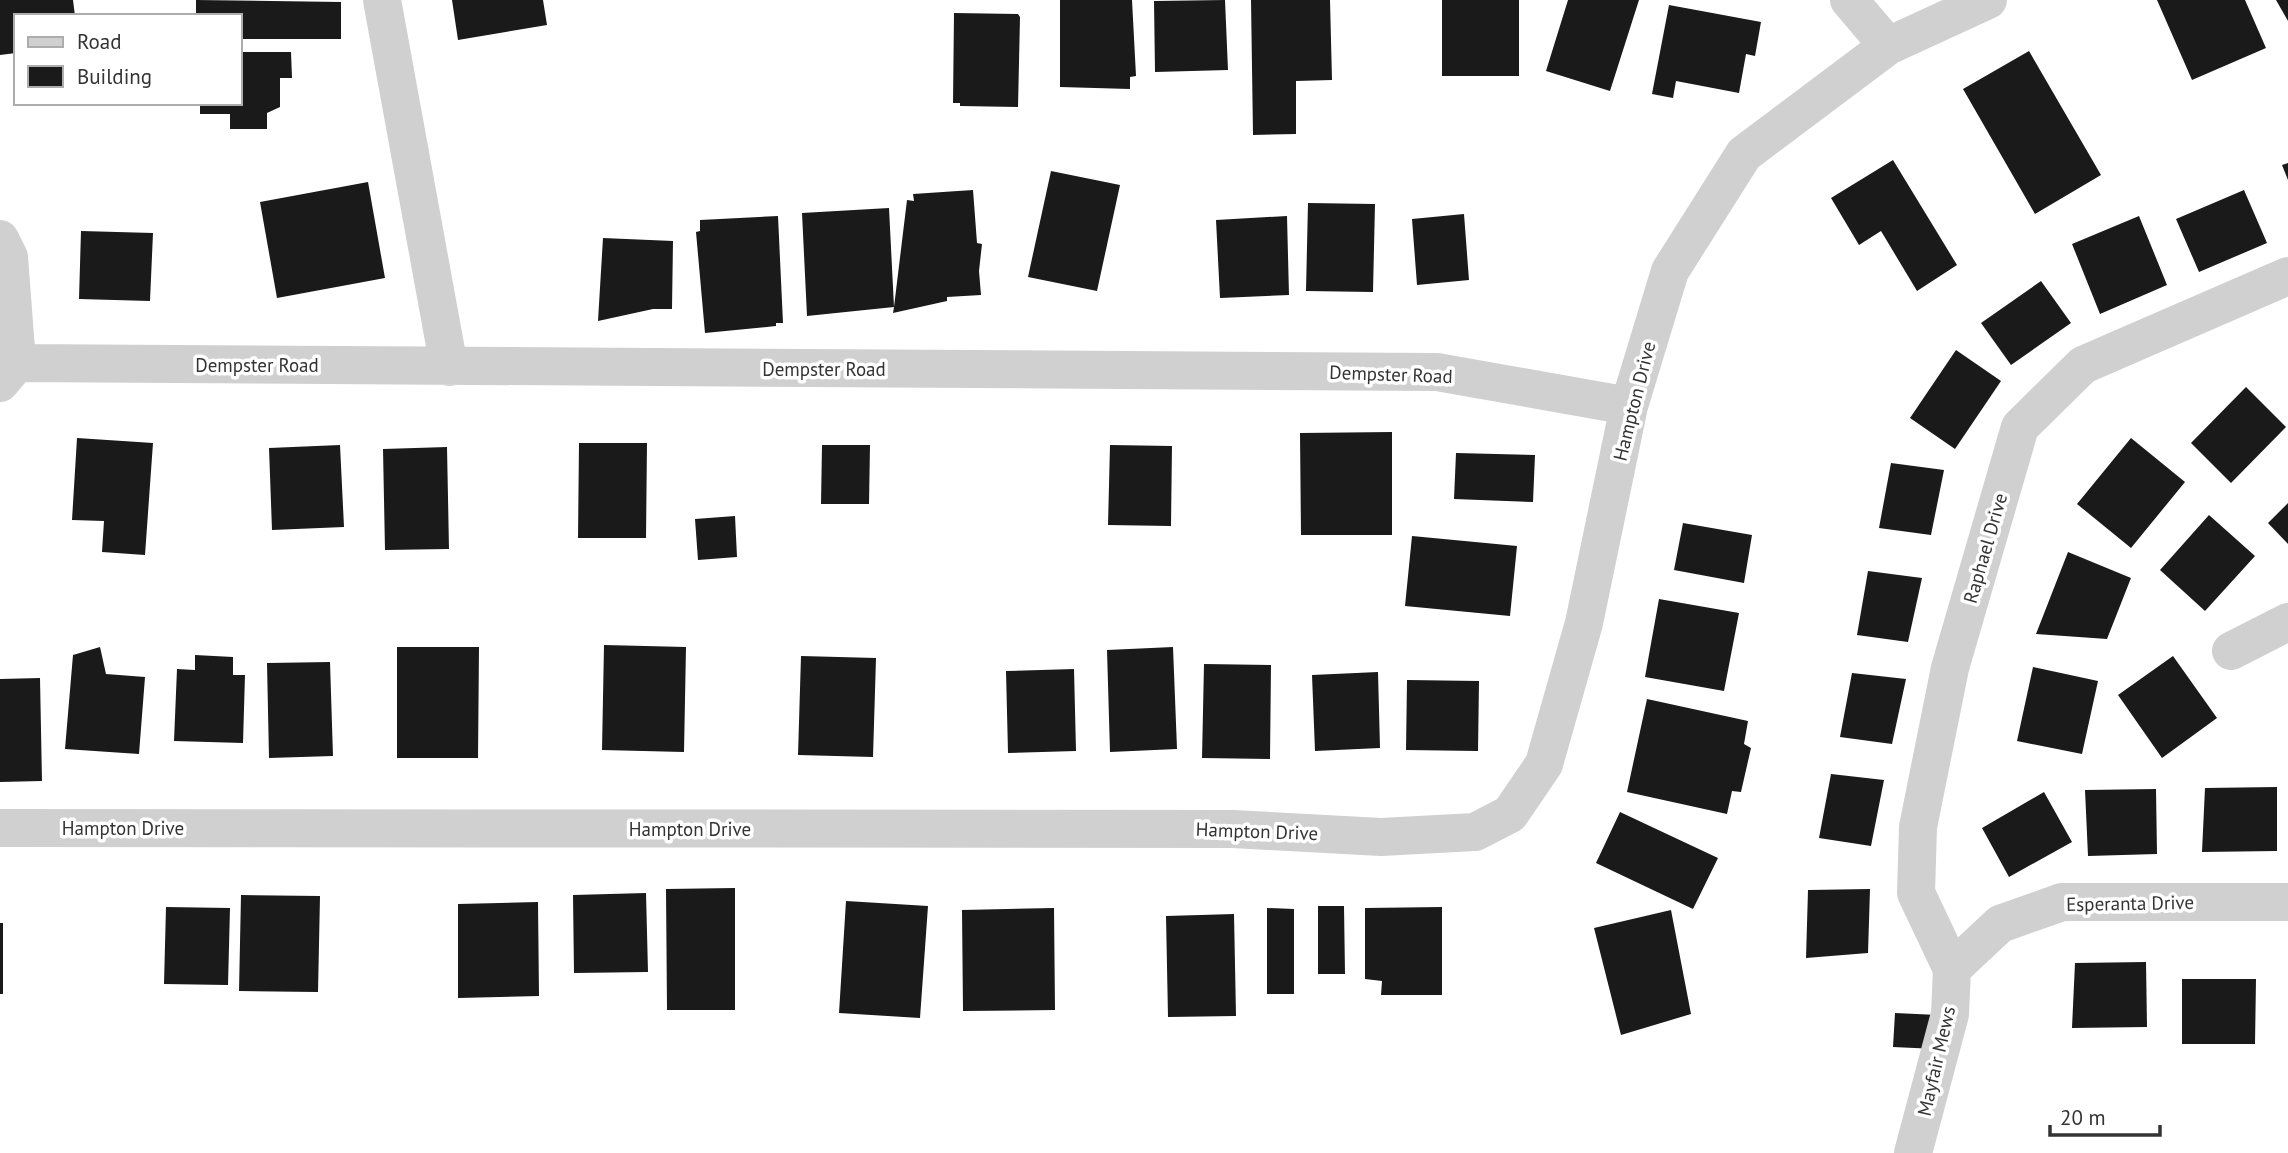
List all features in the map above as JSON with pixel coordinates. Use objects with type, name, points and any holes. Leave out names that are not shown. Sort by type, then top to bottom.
[{"type":"street","points":[[382,0],[449,367]]},
{"type":"street","points":[[1849,0],[1888,46]]},
{"type":"street","name":"Hampton Drive","points":[[0,828],[1233,829],[1381,837],[1475,832],[1510,814],[1544,764],[1584,623],[1629,406],[1670,271],[1744,154],[1888,46],[1988,0]]},
{"type":"street","points":[[0,239],[9,257],[8,373]]},
{"type":"street","name":"Raphael Drive","points":[[1952,969],[1916,893],[1918,827],[1950,668],[2020,427],[2083,365],[2288,276]]},
{"type":"street","name":"Dempster Road","points":[[8,373],[449,367],[1437,372],[1629,406]]},
{"type":"street","points":[[2231,651],[2288,622]]},
{"type":"street","name":"Esperanta Drive","points":[[1952,969],[2000,924],[2062,902],[2288,902]]},
{"type":"street","name":"Mayfair Mews","points":[[1913,1153],[1950,1014],[1952,969]]},
{"type":"building","points":[[0,0],[73,0],[75,14],[14,14],[14,53],[0,55]]},
{"type":"building","points":[[196,0],[341,2],[341,39],[242,39],[242,14],[196,14]]},
{"type":"building","points":[[452,0],[543,0],[547,25],[458,40]]},
{"type":"building","points":[[1060,0],[1132,0],[1136,76],[1130,77],[1130,89],[1060,87]]},
{"type":"building","points":[[1225,0],[1228,70],[1155,72],[1154,1]]},
{"type":"building","points":[[1251,0],[1330,0],[1332,80],[1296,81],[1296,134],[1253,135]]},
{"type":"building","points":[[1442,0],[1519,0],[1519,76],[1442,76]]},
{"type":"building","points":[[1568,0],[1639,0],[1610,91],[1546,71]]},
{"type":"building","points":[[2157,0],[2245,0],[2266,48],[2192,80]]},
{"type":"building","points":[[2276,0],[2288,0],[2288,21]]},
{"type":"building","points":[[1669,5],[1761,22],[1755,56],[1746,54],[1739,93],[1676,81],[1673,98],[1652,94]]},
{"type":"building","points":[[954,13],[1018,14],[1018,107],[960,106],[960,103],[953,103]]},
{"type":"building","points":[[2029,51],[2101,175],[2035,214],[1963,89]]},
{"type":"building","points":[[242,52],[291,52],[292,78],[280,78],[280,107],[267,113],[267,129],[230,129],[230,114],[200,114],[200,105],[242,105]]},
{"type":"building","points":[[1893,160],[1957,265],[1917,291],[1881,231],[1859,245],[1831,198]]},
{"type":"building","points":[[2288,163],[2288,180],[2282,165]]},
{"type":"building","points":[[1051,171],[1120,185],[1097,291],[1028,277]]},
{"type":"building","points":[[368,182],[385,278],[277,298],[260,202]]},
{"type":"building","points":[[973,190],[977,243],[982,244],[979,271],[981,295],[947,297],[947,301],[893,313],[907,200],[914,201],[913,194]]},
{"type":"building","points":[[2244,190],[2267,243],[2199,272],[2176,219]]},
{"type":"building","points":[[1308,203],[1375,204],[1373,292],[1306,291]]},
{"type":"building","points":[[889,208],[894,307],[807,316],[802,213]]},
{"type":"building","points":[[1464,214],[1469,280],[1417,285],[1412,219]]},
{"type":"building","points":[[778,216],[783,323],[705,333],[696,232],[700,231],[700,220]]},
{"type":"building","points":[[1287,216],[1289,295],[1220,298],[1216,220]]},
{"type":"building","points":[[2139,216],[2167,285],[2100,314],[2072,244]]},
{"type":"building","points":[[81,231],[153,233],[150,301],[79,299]]},
{"type":"building","points":[[603,238],[673,241],[672,309],[653,309],[598,321]]},
{"type":"building","points":[[2041,281],[2071,323],[2011,365],[1981,323]]},
{"type":"building","points":[[1956,350],[2001,381],[1955,449],[1910,418]]},
{"type":"building","points":[[2246,387],[2286,427],[2231,483],[2191,443]]},
{"type":"building","points":[[1392,432],[1392,535],[1301,535],[1300,433]]},
{"type":"building","points":[[77,438],[153,443],[145,555],[102,552],[104,521],[72,520]]},
{"type":"building","points":[[2131,438],[2185,482],[2131,548],[2077,504]]},
{"type":"building","points":[[579,443],[647,443],[646,538],[578,538]]},
{"type":"building","points":[[340,445],[344,527],[272,530],[269,448]]},
{"type":"building","points":[[822,445],[870,445],[869,504],[821,504]]},
{"type":"building","points":[[1110,445],[1172,446],[1171,526],[1108,525]]},
{"type":"building","points":[[447,447],[449,549],[385,550],[383,449]]},
{"type":"building","points":[[1456,453],[1535,455],[1533,502],[1454,499]]},
{"type":"building","points":[[1891,463],[1944,470],[1931,535],[1879,528]]},
{"type":"building","points":[[2288,503],[2288,544],[2268,523]]},
{"type":"building","points":[[2209,515],[2255,556],[2205,611],[2160,570]]},
{"type":"building","points":[[735,516],[737,557],[698,560],[695,519]]},
{"type":"building","points":[[1683,523],[1752,535],[1744,583],[1674,570]]},
{"type":"building","points":[[1412,536],[1517,546],[1510,616],[1405,606]]},
{"type":"building","points":[[2068,552],[2131,578],[2107,639],[2036,634]]},
{"type":"building","points":[[1868,571],[1922,578],[1908,642],[1857,635]]},
{"type":"building","points":[[1659,599],[1739,613],[1724,691],[1645,677]]},
{"type":"building","points":[[604,645],[686,647],[684,752],[602,750]]},
{"type":"building","points":[[100,647],[106,674],[145,677],[139,754],[65,749],[73,655]]},
{"type":"building","points":[[397,647],[479,647],[478,758],[397,758]]},
{"type":"building","points":[[1173,647],[1177,749],[1110,752],[1107,650]]},
{"type":"building","points":[[195,655],[233,657],[233,675],[245,675],[243,743],[174,741],[177,669],[195,670]]},
{"type":"building","points":[[801,656],[876,658],[873,757],[798,755]]},
{"type":"building","points":[[2173,656],[2217,718],[2162,758],[2118,695]]},
{"type":"building","points":[[330,662],[333,756],[269,758],[267,663]]},
{"type":"building","points":[[1204,664],[1271,665],[1270,759],[1202,758]]},
{"type":"building","points":[[2033,667],[2098,681],[2082,754],[2017,741]]},
{"type":"building","points":[[1074,669],[1076,751],[1008,753],[1006,671]]},
{"type":"building","points":[[1378,672],[1380,748],[1315,751],[1312,675]]},
{"type":"building","points":[[1852,673],[1906,679],[1892,744],[1840,737]]},
{"type":"building","points":[[40,678],[42,781],[0,782],[0,679]]},
{"type":"building","points":[[1407,680],[1479,681],[1478,751],[1406,750]]},
{"type":"building","points":[[1647,699],[1748,721],[1744,744],[1751,748],[1741,792],[1732,791],[1727,814],[1627,792]]},
{"type":"building","points":[[1831,774],[1884,780],[1871,846],[1819,838]]},
{"type":"building","points":[[2277,787],[2277,851],[2202,852],[2205,788]]},
{"type":"building","points":[[2156,789],[2157,854],[2088,856],[2085,790]]},
{"type":"building","points":[[2044,792],[2072,842],[2009,877],[1982,828]]},
{"type":"building","points":[[1620,812],[1718,858],[1693,909],[1596,863]]},
{"type":"building","points":[[735,888],[735,1010],[667,1010],[666,889]]},
{"type":"building","points":[[1870,889],[1868,953],[1806,958],[1808,890]]},
{"type":"building","points":[[646,893],[648,972],[574,973],[573,895]]},
{"type":"building","points":[[241,895],[320,896],[318,992],[239,991]]},
{"type":"building","points":[[846,901],[928,906],[920,1018],[839,1013]]},
{"type":"building","points":[[538,902],[539,996],[458,998],[458,904]]},
{"type":"building","points":[[1318,906],[1344,906],[1345,974],[1318,974]]},
{"type":"building","points":[[166,907],[230,908],[228,985],[164,984]]},
{"type":"building","points":[[1442,907],[1442,995],[1381,995],[1382,981],[1365,979],[1365,908]]},
{"type":"building","points":[[1054,908],[1055,1010],[963,1011],[962,910]]},
{"type":"building","points":[[1267,908],[1294,909],[1294,994],[1267,994]]},
{"type":"building","points":[[1671,910],[1691,1014],[1621,1035],[1594,928]]},
{"type":"building","points":[[1234,914],[1236,1016],[1168,1017],[1166,916]]},
{"type":"building","points":[[0,923],[3,923],[3,994],[0,994]]},
{"type":"building","points":[[2146,962],[2147,1027],[2072,1028],[2075,963]]},
{"type":"building","points":[[2182,979],[2256,979],[2255,1044],[2182,1044]]},
{"type":"building","points":[[1895,1013],[1938,1015],[1936,1049],[1893,1047]]}]
